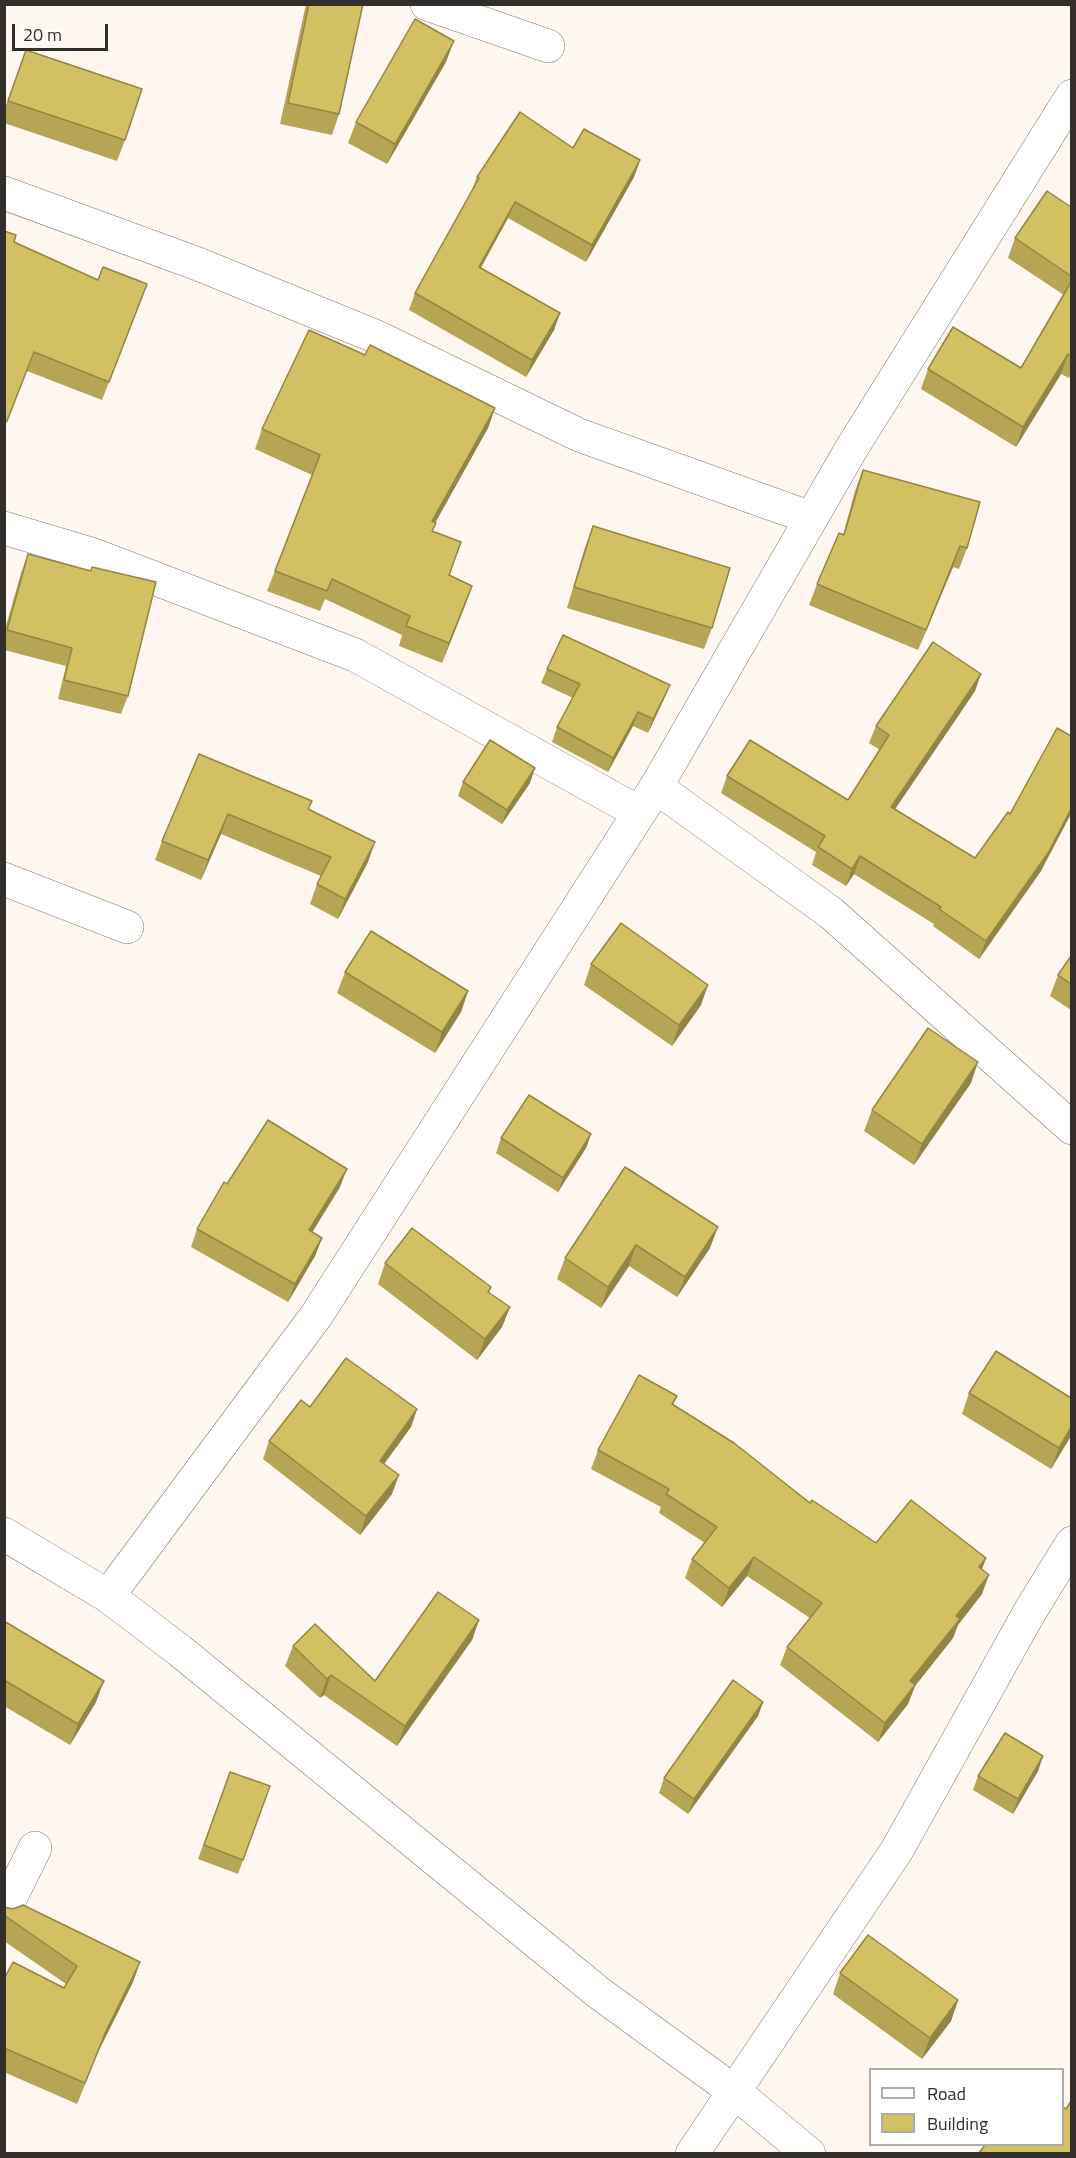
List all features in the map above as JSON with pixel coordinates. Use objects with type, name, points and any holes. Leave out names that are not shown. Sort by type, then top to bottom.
[{"type":"street","points":[[427,4],[548,46]]},
{"type":"street","points":[[108,1596],[316,1316],[647,799],[811,518],[1071,96]]},
{"type":"street","points":[[4,193],[198,264],[377,337],[579,435],[811,518]]},
{"type":"street","points":[[4,528],[91,554],[355,655],[647,799],[831,914],[1071,1128]]},
{"type":"street","points":[[4,879],[127,927]]},
{"type":"street","points":[[692,2154],[897,1850],[1029,1613],[1071,1543]]},
{"type":"street","points":[[8,1548],[108,1596],[179,1650],[599,1993],[735,2092],[809,2154]]},
{"type":"street","points":[[4,1911],[35,1848]]},
{"type":"building","points":[[309,4],[363,4],[339,114],[288,103]]},
{"type":"building","points":[[415,19],[454,41],[395,144],[356,122]]},
{"type":"building","points":[[26,50],[142,89],[125,140],[8,101]]},
{"type":"building","points":[[520,112],[573,148],[584,129],[640,160],[592,245],[515,202],[479,267],[560,313],[532,360],[415,293],[479,178],[477,177]]},
{"type":"building","points":[[1047,191],[1071,207],[1071,276],[1015,238]]},
{"type":"building","points":[[4,231],[16,235],[14,242],[98,280],[103,267],[147,284],[109,382],[34,352],[7,421],[4,420]]},
{"type":"building","points":[[1071,282],[1071,356],[1068,354],[1023,427],[928,369],[953,327],[1021,368]]},
{"type":"building","points":[[309,330],[365,355],[370,345],[495,408],[432,521],[436,523],[432,531],[461,542],[449,575],[472,586],[449,643],[406,626],[410,616],[332,579],[327,591],[275,571],[320,455],[262,429]]},
{"type":"building","points":[[863,470],[980,502],[967,548],[960,546],[926,630],[817,584],[839,533],[844,535]]},
{"type":"building","points":[[593,526],[730,568],[712,628],[574,587]]},
{"type":"building","points":[[28,554],[91,571],[92,567],[156,582],[128,696],[64,680],[72,648],[7,630]]},
{"type":"building","points":[[563,635],[670,685],[653,719],[638,712],[613,758],[557,727],[580,684],[547,669]]},
{"type":"building","points":[[933,642],[981,674],[891,807],[975,858],[1008,812],[1010,814],[1057,728],[1071,736],[1071,809],[1048,853],[986,941],[939,909],[941,907],[860,856],[852,869],[818,847],[825,836],[727,776],[750,740],[848,800],[889,735],[876,726]]},
{"type":"building","points":[[490,740],[535,768],[507,810],[463,782]]},
{"type":"building","points":[[199,754],[312,801],[308,809],[375,842],[345,899],[317,884],[331,857],[228,814],[208,860],[162,841]]},
{"type":"building","points":[[621,923],[708,985],[679,1025],[591,964]]},
{"type":"building","points":[[371,931],[468,991],[442,1032],[345,972]]},
{"type":"building","points":[[1071,956],[1071,984],[1058,975]]},
{"type":"building","points":[[928,1028],[978,1062],[922,1144],[872,1110]]},
{"type":"building","points":[[529,1095],[591,1134],[563,1178],[501,1138]]},
{"type":"building","points":[[268,1120],[347,1169],[309,1230],[322,1238],[295,1284],[197,1229],[224,1182],[227,1184]]},
{"type":"building","points":[[625,1167],[718,1227],[685,1277],[636,1245],[608,1287],[565,1258]]},
{"type":"building","points":[[412,1228],[491,1287],[488,1292],[510,1307],[485,1339],[385,1263]]},
{"type":"building","points":[[996,1351],[1071,1398],[1071,1427],[1059,1448],[969,1393]]},
{"type":"building","points":[[346,1358],[417,1409],[380,1461],[399,1475],[366,1516],[269,1441],[301,1400],[310,1407]]},
{"type":"building","points":[[639,1375],[677,1396],[672,1404],[734,1443],[810,1503],[812,1500],[876,1543],[911,1500],[986,1558],[979,1567],[989,1575],[956,1616],[960,1619],[910,1681],[915,1685],[885,1723],[787,1647],[822,1603],[754,1557],[729,1588],[692,1559],[717,1527],[666,1494],[669,1489],[598,1450]]},
{"type":"building","points":[[438,1592],[479,1620],[405,1726],[331,1675],[327,1679],[293,1646],[315,1624],[375,1681]]},
{"type":"building","points":[[4,1621],[104,1681],[78,1724],[4,1680]]},
{"type":"building","points":[[733,1680],[763,1702],[694,1799],[664,1778]]},
{"type":"building","points":[[1005,1733],[1043,1756],[1018,1799],[978,1776]]},
{"type":"building","points":[[230,1772],[270,1786],[243,1860],[204,1845]]},
{"type":"building","points":[[23,1905],[140,1962],[106,2031],[85,2083],[4,2048],[4,1979],[13,1962],[64,1988],[77,1966],[4,1915],[4,1907],[13,1909]]},
{"type":"building","points":[[868,1935],[958,2000],[930,2038],[840,1973]]},
{"type":"building","points":[[1071,2101],[1071,2154],[978,2154],[984,2146],[1064,2146],[1064,2108],[1066,2109]]}]
